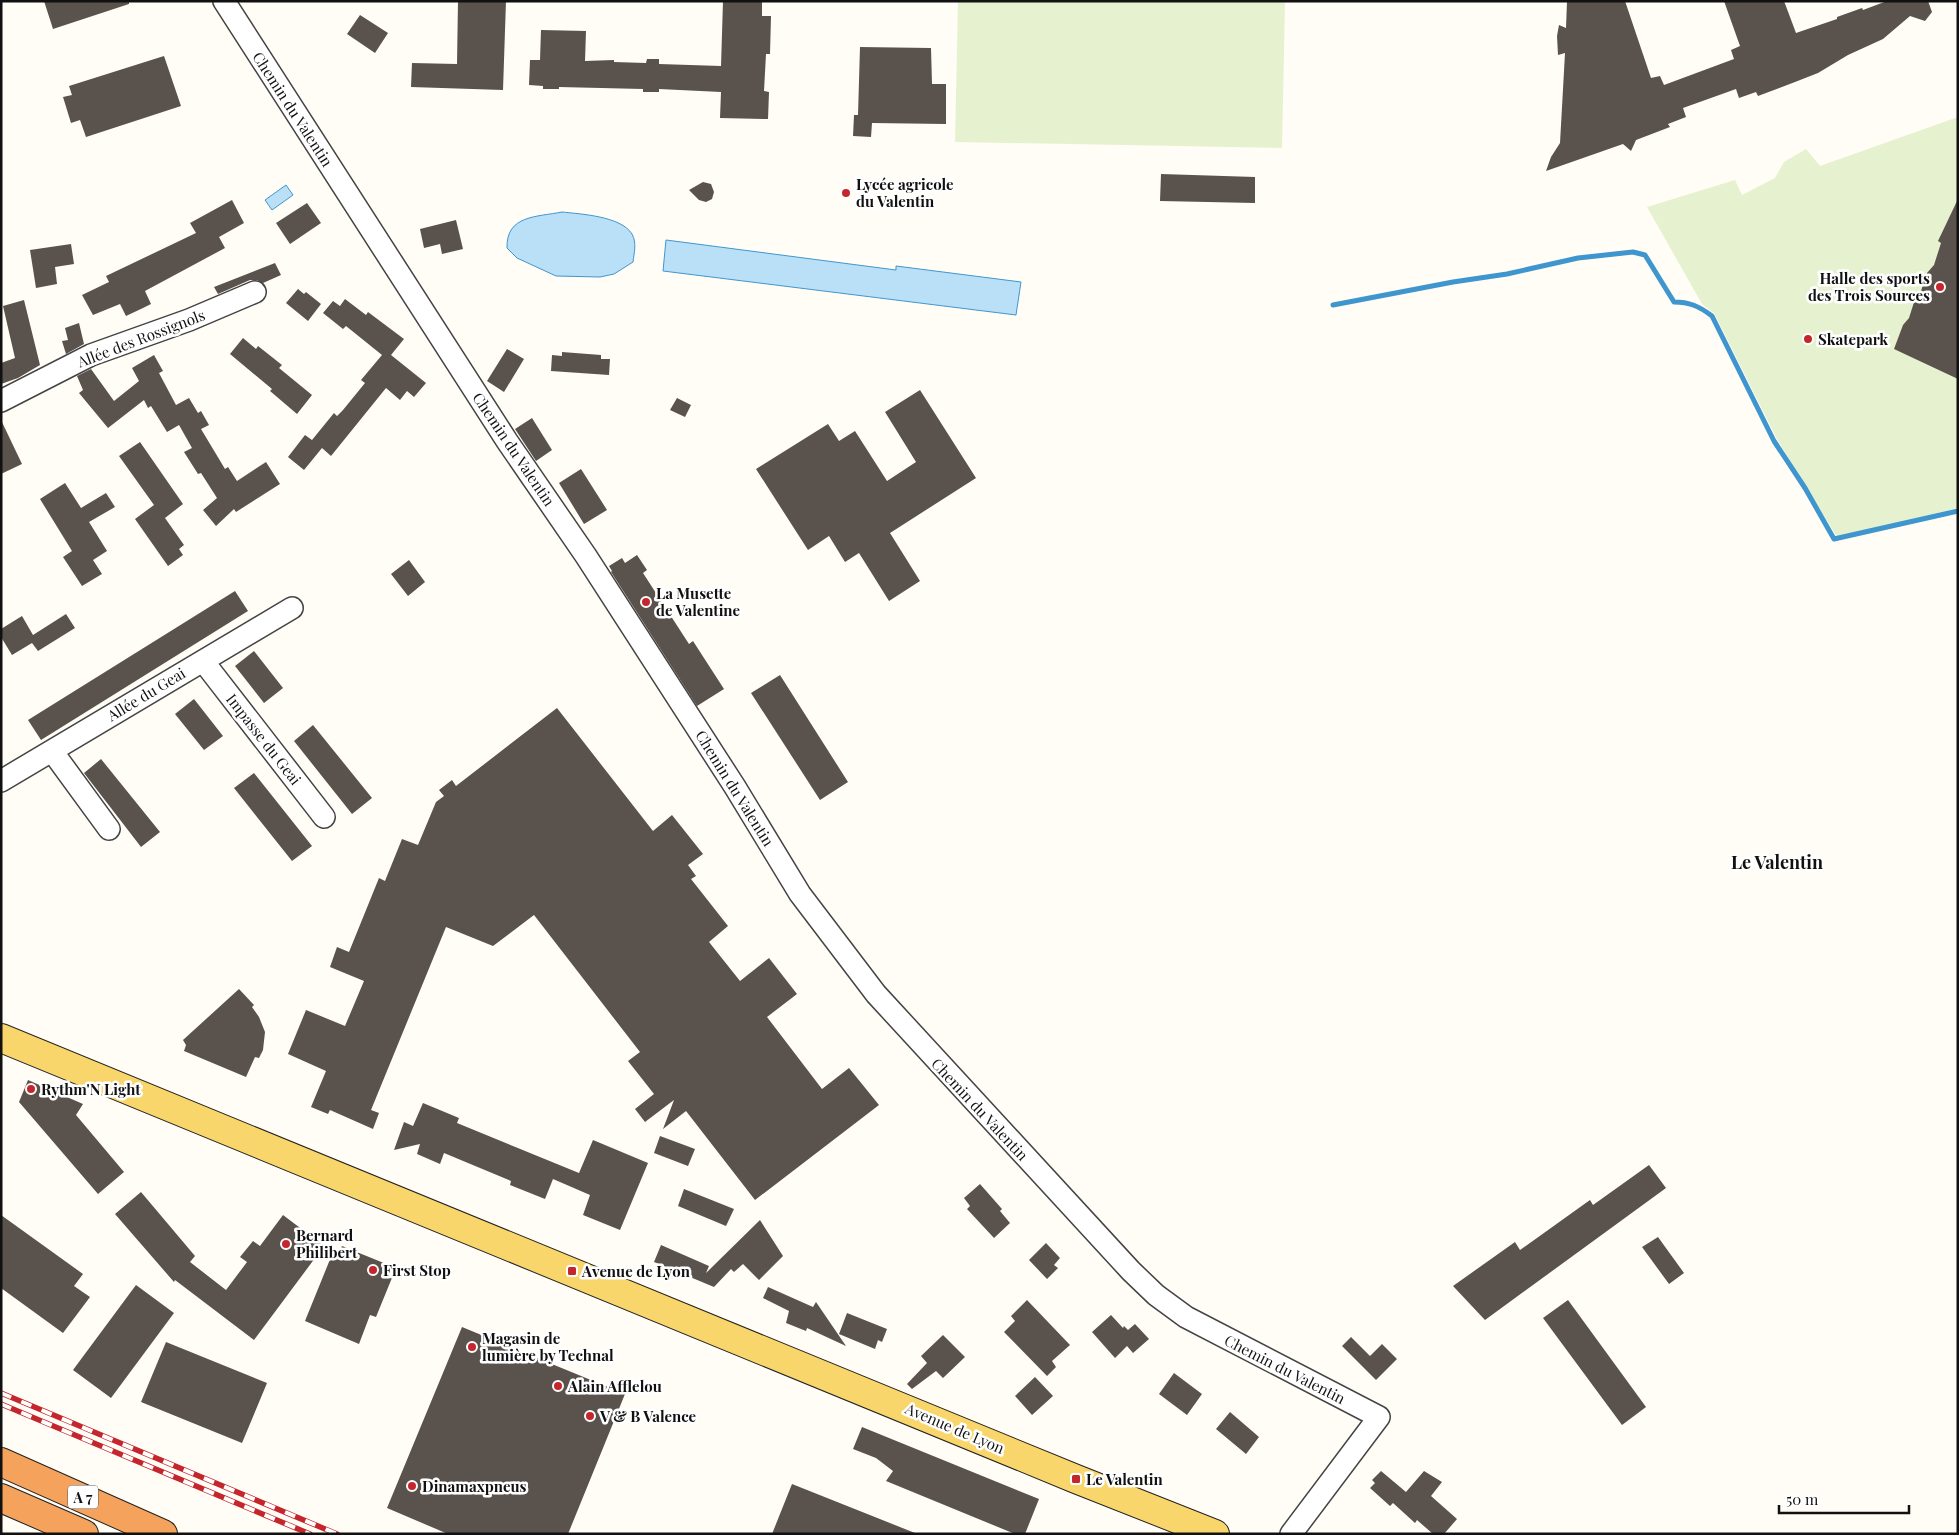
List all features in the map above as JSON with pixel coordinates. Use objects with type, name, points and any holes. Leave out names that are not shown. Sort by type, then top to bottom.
[{"type":"highway","name":"A 7","points":[[1,1462],[163,1534]]},
{"type":"highway","name":"A 7","points":[[1,1498],[84,1534]]},
{"type":"main road","name":"Avenue de Lyon","points":[[1,1038],[1076,1479],[1215,1534]]},
{"type":"street","name":"Chemin du Valentin","points":[[224,1],[507,441],[586,556],[735,787],[800,894],[876,994],[1131,1271],[1156,1295],[1186,1317],[1379,1417],[1291,1534]]},
{"type":"street","name":"Allée des Rossignols","points":[[1,401],[91,355],[188,320],[255,292]]},
{"type":"street","name":"Allée du Geai","points":[[1,781],[292,608]]},
{"type":"street","name":"Impasse du Geai","points":[[203,661],[324,817]]},
{"type":"street","points":[[52,751],[109,829]]},
{"type":"green space","points":[[958,1],[1285,1],[1282,148],[955,142]]},
{"type":"green space","points":[[1958,117],[1958,508],[1837,537],[1777,439],[1714,313],[1702,304],[1647,207],[1735,180],[1742,195],[1775,178],[1784,162],[1806,149],[1820,166]]},
{"type":"water","points":[[286,185],[293,195],[272,210],[265,200]]},
{"type":"water","points":[[562,212],[600,217],[619,223],[627,228],[632,234],[634,241],[633,262],[614,274],[600,277],[556,276],[517,258],[507,248],[508,237],[517,223],[533,217]]},
{"type":"water","points":[[666,240],[896,270],[896,266],[1021,282],[1016,315],[663,271]]},
{"type":"building","points":[[44,1],[129,1],[129,4],[53,29]]},
{"type":"building","points":[[458,1],[506,1],[503,90],[411,87],[412,63],[457,64]]},
{"type":"building","points":[[723,1],[762,1],[762,16],[771,16],[770,54],[766,54],[764,91],[769,92],[768,119],[720,118],[721,92],[659,89],[659,92],[643,92],[643,89],[559,87],[559,89],[543,89],[543,86],[529,85],[530,60],[540,60],[541,30],[586,31],[585,61],[614,60],[614,62],[646,63],[647,59],[659,59],[659,64],[721,66]]},
{"type":"building","points":[[1567,1],[1625,1],[1651,78],[1660,76],[1664,85],[1734,59],[1731,50],[1740,46],[1724,1],[1784,1],[1796,33],[1862,8],[1863,10],[1887,1],[1928,1],[1932,12],[1925,21],[1910,16],[1883,39],[1848,55],[1818,73],[1795,82],[1758,96],[1756,92],[1739,98],[1736,89],[1683,108],[1686,117],[1668,124],[1670,127],[1636,140],[1631,151],[1623,144],[1546,171],[1551,157],[1560,143],[1565,53],[1558,55],[1557,36],[1559,25],[1566,28]]},
{"type":"building","points":[[360,15],[388,33],[375,53],[347,34]]},
{"type":"building","points":[[860,47],[931,48],[932,84],[946,84],[946,124],[872,123],[871,137],[853,136],[854,115],[858,115]]},
{"type":"building","points":[[164,56],[181,106],[86,137],[80,120],[71,123],[63,97],[72,95],[69,86]]},
{"type":"building","points":[[1161,174],[1255,177],[1255,203],[1160,201]]},
{"type":"building","points":[[703,182],[711,184],[714,192],[712,199],[706,202],[699,200],[689,190]]},
{"type":"building","name":"Halle des sports des Trois Sources","points":[[1958,199],[1958,379],[1894,349],[1903,325],[1909,318],[1915,299],[1920,294],[1927,273],[1934,265],[1941,243],[1938,241]]},
{"type":"building","points":[[232,200],[244,223],[219,237],[225,248],[145,291],[151,304],[126,316],[120,304],[93,315],[82,295],[109,282],[106,276],[196,233],[190,223]]},
{"type":"building","points":[[307,203],[321,223],[290,244],[276,223]]},
{"type":"building","points":[[456,220],[463,249],[442,254],[440,244],[424,248],[420,229]]},
{"type":"building","points":[[71,244],[74,264],[55,267],[57,284],[36,288],[30,250]]},
{"type":"building","points":[[275,263],[281,275],[263,283],[257,280],[250,280],[218,294],[214,287]]},
{"type":"building","points":[[298,289],[304,294],[306,292],[321,304],[308,321],[286,303]]},
{"type":"building","points":[[345,299],[366,315],[368,312],[404,339],[391,355],[426,383],[414,397],[407,391],[400,400],[386,388],[331,456],[322,448],[304,470],[288,457],[305,435],[312,440],[334,413],[337,416],[343,410],[365,383],[361,380],[382,355],[346,326],[343,329],[323,313],[333,301],[340,306]]},
{"type":"building","points":[[24,300],[40,365],[18,378],[1,384],[1,363],[15,358],[3,306]]},
{"type":"building","points":[[79,323],[84,344],[66,354],[62,341],[68,340],[65,328]]},
{"type":"building","points":[[243,338],[256,349],[258,346],[282,365],[279,368],[312,395],[297,414],[270,391],[272,389],[230,354]]},
{"type":"building","points":[[507,349],[524,359],[504,392],[487,381]]},
{"type":"building","points":[[562,352],[601,355],[601,359],[610,359],[609,375],[551,371],[552,355],[562,356]]},
{"type":"building","points":[[154,355],[163,371],[159,373],[176,405],[189,398],[198,413],[201,411],[209,425],[201,429],[225,469],[228,467],[237,481],[266,462],[280,484],[236,512],[234,509],[216,526],[203,510],[217,498],[201,473],[198,474],[184,452],[192,448],[179,425],[167,432],[151,406],[148,408],[144,400],[108,428],[79,393],[83,390],[77,376],[91,369],[114,401],[139,381],[132,368]]},
{"type":"building","points":[[920,390],[976,478],[890,533],[920,581],[889,601],[859,553],[845,562],[829,536],[808,550],[756,469],[828,424],[839,441],[855,431],[887,481],[916,462],[885,412]]},
{"type":"building","points":[[677,398],[691,405],[685,417],[670,410]]},
{"type":"building","points":[[532,418],[552,450],[536,461],[515,429]]},
{"type":"building","points":[[1,420],[22,464],[1,474]]},
{"type":"building","points":[[140,442],[183,504],[165,518],[184,545],[179,549],[183,555],[168,566],[135,519],[154,505],[119,456]]},
{"type":"building","points":[[581,469],[607,510],[584,524],[559,483]]},
{"type":"building","points":[[65,483],[81,508],[106,493],[115,507],[89,522],[107,551],[93,560],[102,574],[82,586],[63,557],[72,551],[40,499]]},
{"type":"building","points":[[637,555],[647,570],[643,573],[689,644],[693,641],[724,689],[697,706],[611,572],[609,566],[622,558],[625,563]]},
{"type":"building","points":[[409,560],[425,582],[408,596],[391,574]]},
{"type":"building","points":[[235,591],[248,611],[41,740],[28,720]]},
{"type":"building","points":[[66,614],[75,628],[38,651],[32,643],[12,655],[1,637],[1,629],[22,616],[33,635]]},
{"type":"building","points":[[254,651],[283,688],[264,703],[235,666]]},
{"type":"building","points":[[780,675],[848,782],[820,800],[751,693]]},
{"type":"building","points":[[194,699],[223,736],[204,750],[175,714]]},
{"type":"building","points":[[557,708],[653,831],[672,815],[703,854],[688,865],[696,876],[691,879],[728,926],[709,942],[740,981],[769,958],[797,994],[767,1017],[822,1089],[849,1068],[879,1105],[755,1200],[686,1111],[663,1129],[674,1100],[645,1122],[635,1109],[654,1094],[628,1061],[640,1052],[534,915],[493,946],[446,927],[371,1110],[379,1113],[373,1129],[330,1110],[328,1114],[311,1107],[326,1071],[288,1054],[306,1010],[345,1026],[364,981],[330,967],[337,947],[349,952],[379,878],[385,881],[402,839],[418,845],[436,802],[444,796],[439,790],[452,780],[456,786]]},
{"type":"building","points":[[313,725],[372,798],[352,814],[294,741]]},
{"type":"building","points":[[101,759],[160,832],[141,847],[84,773]]},
{"type":"building","points":[[254,773],[312,846],[292,861],[234,788]]},
{"type":"building","points":[[239,989],[254,1005],[252,1007],[259,1017],[265,1032],[263,1050],[259,1058],[255,1057],[246,1077],[184,1051],[186,1045],[183,1040]]},
{"type":"building","points":[[28,1080],[83,1104],[76,1115],[124,1172],[98,1194],[19,1102]]},
{"type":"building","points":[[423,1103],[459,1118],[457,1123],[579,1173],[593,1140],[648,1163],[620,1230],[583,1215],[590,1195],[553,1179],[545,1199],[510,1185],[511,1181],[444,1153],[440,1164],[417,1154],[420,1144],[394,1150],[404,1122],[413,1126]]},
{"type":"building","points":[[660,1136],[695,1149],[688,1166],[654,1153]]},
{"type":"building","points":[[1649,1165],[1666,1188],[1485,1320],[1453,1286],[1515,1242],[1520,1250],[1590,1200],[1593,1205]]},
{"type":"building","points":[[980,1184],[1002,1209],[1000,1211],[1010,1223],[994,1238],[967,1209],[970,1206],[964,1198]]},
{"type":"building","points":[[684,1189],[734,1209],[726,1226],[678,1206]]},
{"type":"building","points":[[141,1192],[195,1256],[190,1262],[226,1290],[247,1262],[240,1257],[253,1241],[260,1246],[283,1215],[324,1246],[254,1340],[175,1280],[174,1282],[115,1214]]},
{"type":"building","points":[[1,1215],[83,1274],[74,1286],[90,1297],[63,1333],[1,1288]]},
{"type":"building","points":[[760,1220],[783,1256],[759,1280],[743,1264],[734,1272],[731,1269],[714,1287],[654,1262],[661,1245],[709,1266],[706,1273]]},
{"type":"building","points":[[1658,1237],[1684,1273],[1669,1284],[1642,1247]]},
{"type":"building","points":[[1046,1243],[1060,1258],[1054,1265],[1058,1268],[1047,1279],[1029,1260]]},
{"type":"building","points":[[342,1246],[396,1268],[376,1317],[370,1315],[359,1344],[305,1321],[333,1252],[338,1256]]},
{"type":"building","points":[[136,1285],[174,1313],[111,1398],[73,1370]]},
{"type":"building","points":[[768,1287],[813,1307],[816,1302],[846,1346],[807,1328],[806,1331],[786,1323],[789,1311],[763,1298]]},
{"type":"building","points":[[1027,1300],[1070,1345],[1052,1361],[1056,1367],[1047,1376],[1004,1332],[1015,1321],[1011,1316]]},
{"type":"building","points":[[1568,1300],[1646,1407],[1622,1425],[1543,1318]]},
{"type":"building","points":[[847,1313],[887,1329],[882,1342],[878,1340],[875,1349],[839,1334]]},
{"type":"building","points":[[1111,1315],[1123,1328],[1124,1326],[1128,1330],[1135,1324],[1149,1339],[1133,1353],[1127,1346],[1115,1358],[1092,1332]]},
{"type":"building","points":[[462,1327],[625,1394],[568,1534],[448,1534],[387,1508]]},
{"type":"building","points":[[943,1335],[965,1357],[943,1378],[936,1371],[912,1389],[907,1384],[927,1363],[921,1356]]},
{"type":"building","points":[[1351,1337],[1370,1356],[1382,1344],[1397,1359],[1376,1380],[1342,1346]]},
{"type":"building","points":[[166,1342],[267,1383],[242,1443],[141,1402]]},
{"type":"building","points":[[1174,1373],[1202,1394],[1187,1415],[1159,1394]]},
{"type":"building","points":[[1035,1377],[1053,1396],[1032,1415],[1015,1396]]},
{"type":"building","points":[[1230,1412],[1259,1437],[1246,1454],[1216,1429]]},
{"type":"building","points":[[862,1427],[1039,1499],[1025,1534],[1015,1534],[886,1481],[893,1471],[876,1458],[853,1449]]},
{"type":"building","points":[[1381,1471],[1406,1492],[1424,1471],[1442,1482],[1431,1496],[1457,1519],[1444,1534],[1433,1534],[1417,1520],[1415,1523],[1393,1503],[1390,1506],[1370,1488],[1375,1483],[1372,1480]]},
{"type":"building","points":[[792,1484],[915,1533],[915,1534],[772,1534]]},
{"type":"waterway","points":[[1333,305],[1453,282],[1507,274],[1578,258],[1633,252],[1645,255],[1674,302],[1694,305],[1712,316],[1774,441],[1805,488],[1834,539],[1958,511]]},
{"type":"railway","points":[[1,1393],[337,1534]]},
{"type":"railway","points":[[1,1404],[310,1534]]},
{"type":"place","name":"Lycée agricole du Valentin","points":[[846,193]]},
{"type":"place","name":"Halle des sports des Trois Sources","points":[[1940,287]]},
{"type":"place","name":"Skatepark","points":[[1808,339]]},
{"type":"place","name":"La Musette de Valentine","points":[[646,602]]},
{"type":"place","name":"Rythm'N Light","points":[[31,1089]]},
{"type":"place","name":"Bernard Philibert","points":[[286,1244]]},
{"type":"place","name":"First Stop","points":[[373,1270]]},
{"type":"place","name":"Avenue de Lyon","points":[[572,1271]]},
{"type":"place","name":"Magasin de lumière by Technal","points":[[472,1347]]},
{"type":"place","name":"Alain Afflelou","points":[[558,1386]]},
{"type":"place","name":"V & B Valence","points":[[590,1416]]},
{"type":"place","name":"Le Valentin","points":[[1076,1479]]},
{"type":"place","name":"Dinamaxpneus","points":[[412,1486]]},
{"type":"district","name":"Le Valentin","points":[[1777,862]]}]
